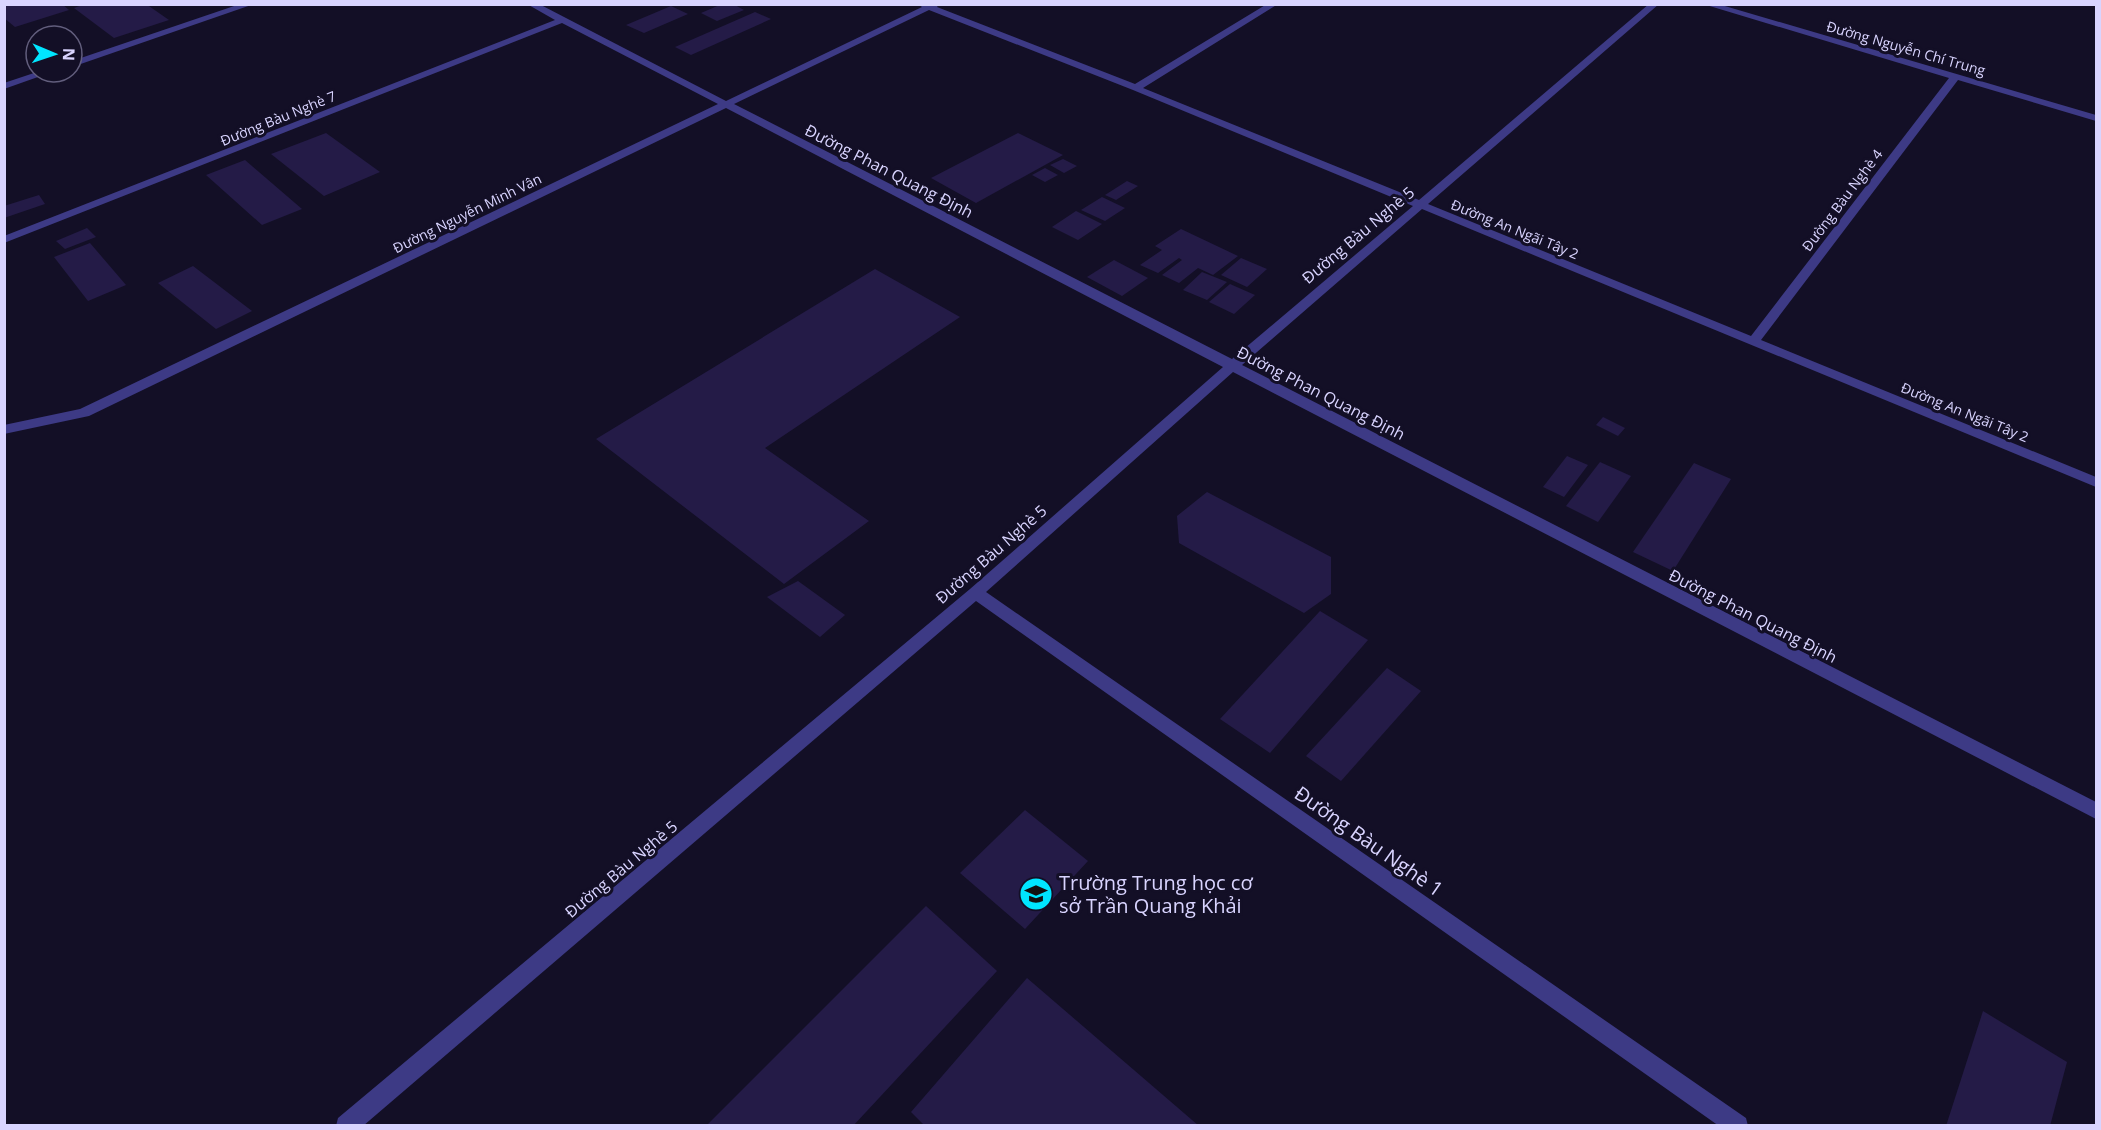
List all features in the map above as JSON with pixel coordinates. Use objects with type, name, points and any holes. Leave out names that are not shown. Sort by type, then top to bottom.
[{"type":"street","points":[[84,60],[250,4]]},
{"type":"street","name":"Đường Phan Quang Định","points":[[531,4],[2097,811]]},
{"type":"street","points":[[1136,88],[1274,4]]},
{"type":"street","name":"Đường Bàu Nghè 5","points":[[346,1125],[975,593],[1232,366],[1655,4]]},
{"type":"street","name":"Đường Nguyễn Chí Trung","points":[[1707,4],[2097,118]]},
{"type":"street","name":"Đường An Ngãi Tây 2","points":[[929,6],[1136,88],[2097,482]]},
{"type":"street","name":"Đường Nguyễn Minh Vân","points":[[4,430],[51,421],[94,408],[929,6]]},
{"type":"street","name":"Đường Bàu Nghè 7","points":[[4,240],[562,20]]},
{"type":"street","name":"Đường Bàu Nghè 4","points":[[1753,342],[1956,76]]},
{"type":"street","points":[[4,86],[24,79]]},
{"type":"street","name":"Đường Bàu Nghè 1","points":[[975,593],[1737,1125]]},
{"type":"building","points":[[4,4],[62,4],[69,10],[15,27],[4,18]]},
{"type":"building","points":[[85,4],[146,4],[169,20],[114,38],[74,8]]},
{"type":"building","points":[[722,4],[733,4],[744,10],[717,21],[701,13]]},
{"type":"building","points":[[671,6],[688,14],[644,33],[626,25]]},
{"type":"building","points":[[755,12],[771,19],[691,55],[675,47]]},
{"type":"building","points":[[326,133],[380,172],[324,196],[271,154]]},
{"type":"building","points":[[1018,133],[1063,155],[976,203],[931,178]]},
{"type":"building","points":[[1063,159],[1077,166],[1064,173],[1050,165]]},
{"type":"building","points":[[245,160],[302,209],[262,225],[206,175]]},
{"type":"building","points":[[1045,168],[1058,175],[1045,182],[1032,175]]},
{"type":"building","points":[[1127,181],[1138,186],[1116,200],[1105,195]]},
{"type":"building","points":[[39,195],[45,204],[4,218],[4,206]]},
{"type":"building","points":[[1102,197],[1125,208],[1105,221],[1081,210]]},
{"type":"building","points":[[1076,211],[1102,224],[1078,240],[1052,227]]},
{"type":"building","points":[[87,228],[96,237],[65,249],[56,241]]},
{"type":"building","points":[[1181,229],[1238,256],[1213,275],[1198,268],[1179,283],[1162,275],[1182,260],[1179,258],[1158,273],[1140,265],[1162,250],[1155,246]]},
{"type":"building","points":[[90,243],[126,285],[88,301],[54,257]]},
{"type":"building","points":[[1241,258],[1267,269],[1247,287],[1221,275]]},
{"type":"building","points":[[1114,260],[1148,278],[1122,296],[1087,277]]},
{"type":"building","points":[[193,266],[252,311],[216,329],[158,283]]},
{"type":"building","points":[[875,269],[960,317],[765,448],[869,521],[784,584],[596,439]]},
{"type":"building","points":[[1202,272],[1227,282],[1207,300],[1183,290]]},
{"type":"building","points":[[1230,284],[1255,295],[1234,314],[1209,302]]},
{"type":"building","points":[[1603,417],[1625,428],[1618,436],[1596,425]]},
{"type":"building","points":[[1567,456],[1588,465],[1564,497],[1543,487]]},
{"type":"building","points":[[1600,462],[1631,476],[1598,522],[1566,506]]},
{"type":"building","points":[[1694,463],[1731,479],[1673,571],[1633,552]]},
{"type":"building","points":[[1207,492],[1331,557],[1331,594],[1304,613],[1179,543],[1177,516]]},
{"type":"building","points":[[798,581],[845,615],[820,637],[767,597]]},
{"type":"building","points":[[1320,611],[1368,640],[1270,753],[1220,719]]},
{"type":"building","points":[[1387,668],[1421,691],[1341,781],[1306,756]]},
{"type":"building","points":[[1025,810],[1088,861],[1025,929],[960,873]]},
{"type":"building","points":[[926,906],[997,971],[853,1126],[706,1126]]},
{"type":"building","points":[[1027,978],[1199,1126],[925,1126],[911,1112]]},
{"type":"building","points":[[1983,1011],[2067,1062],[2050,1126],[1946,1126]]},
{"type":"place","name":"Trường Trung học cơ sở Trần Quang Khải","points":[[1036,894]]}]
